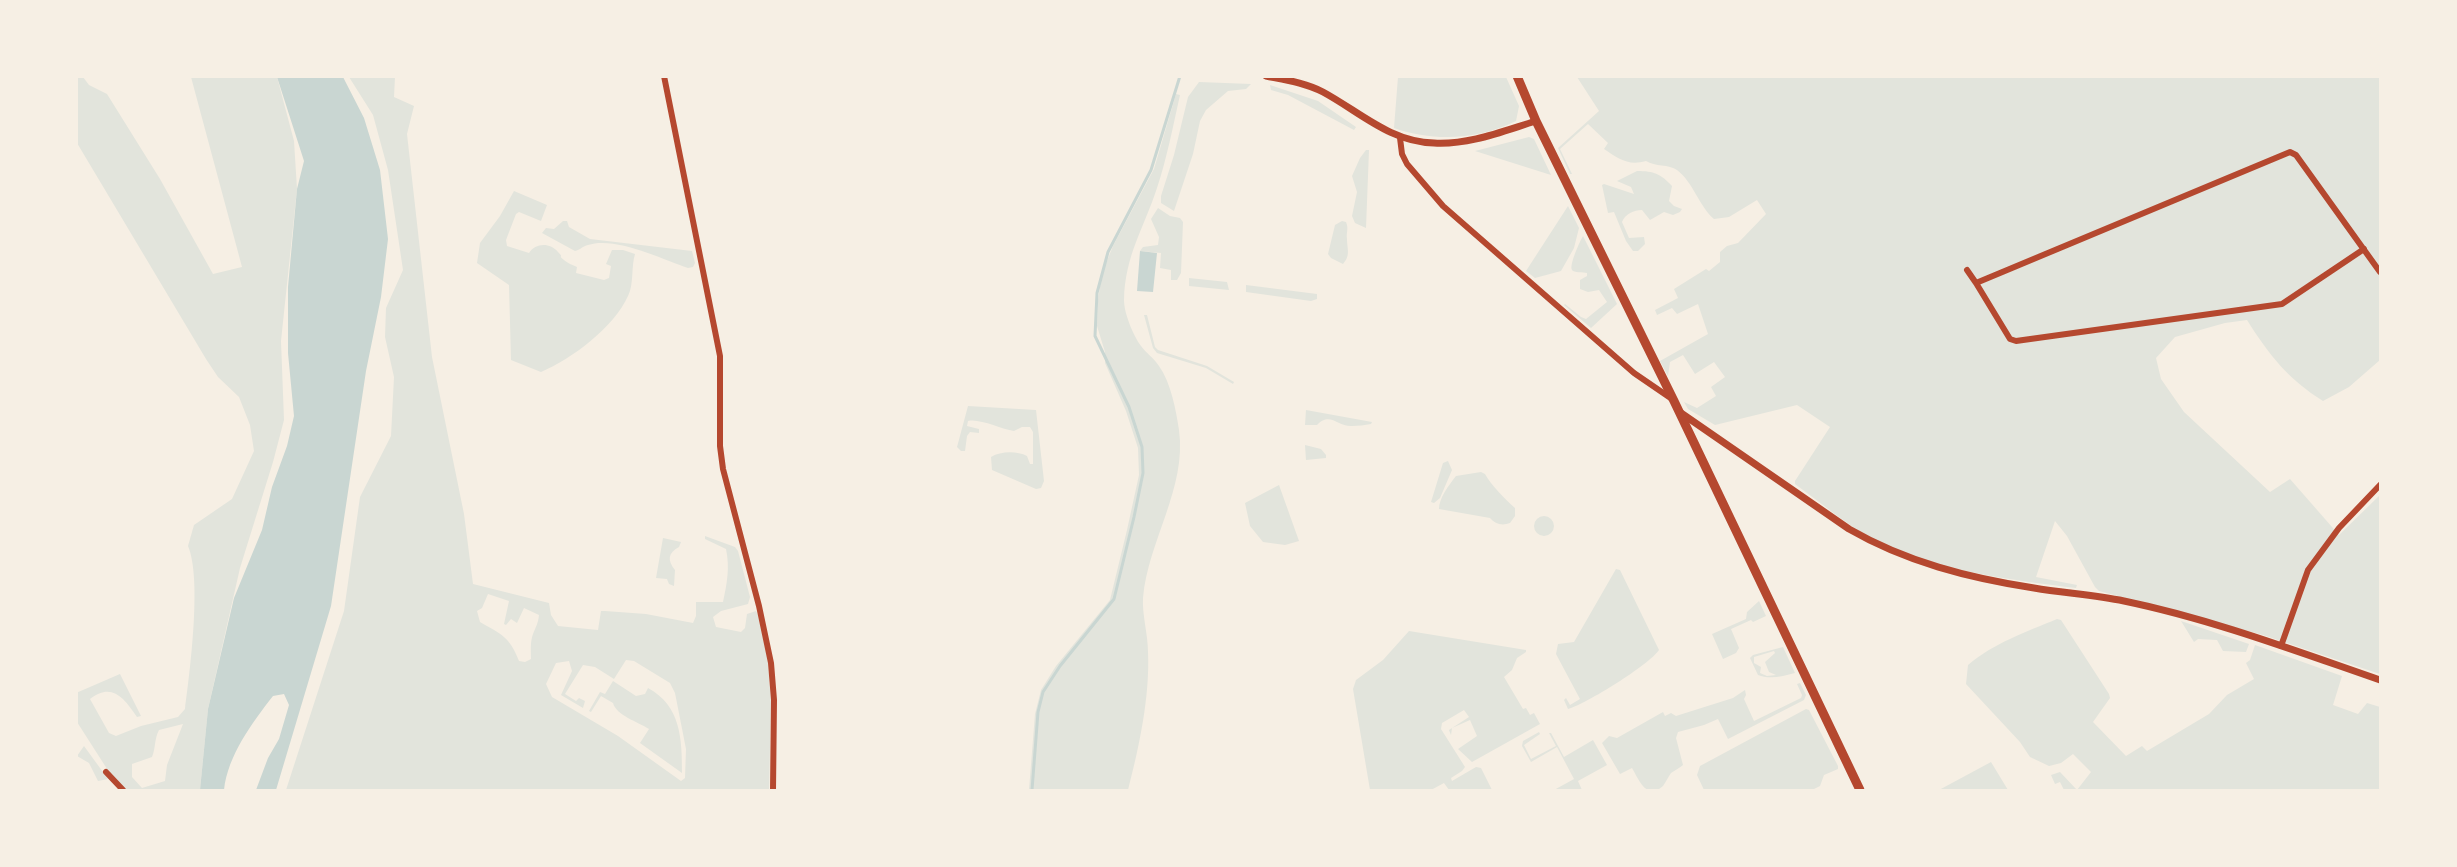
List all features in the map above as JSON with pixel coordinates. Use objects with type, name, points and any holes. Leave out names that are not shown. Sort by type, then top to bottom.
[{"type":"main road","points":[[1517,76],[1536,121],[1674,401],[1860,790]]},
{"type":"street","points":[[664,76],[720,356],[720,446],[723,469],[759,606],[771,663],[774,699],[773,790]]},
{"type":"street","points":[[1266,76],[1304,84],[1322,91],[1375,125],[1400,138],[1419,142],[1467,141],[1536,121]]},
{"type":"street","points":[[1400,138],[1402,154],[1407,164],[1443,206],[1634,373],[1674,401]]},
{"type":"street","points":[[1976,283],[2290,152],[2296,155],[2380,272]]},
{"type":"street","points":[[1967,270],[2010,339],[2016,341],[2282,304],[2364,249]]},
{"type":"street","points":[[1679,412],[1849,529],[1905,557],[1983,579],[2126,601],[2281,646],[2380,680]]},
{"type":"street","points":[[2281,646],[2308,570],[2339,528],[2380,485]]},
{"type":"street","points":[[106,772],[123,790]]},
{"type":"shaded area","points":[[77,77],[83,77],[89,85],[107,94],[160,179],[213,274],[242,267],[191,77],[277,77],[294,141],[297,189],[281,341],[284,420],[240,568],[208,709],[200,790],[125,790],[109,772],[77,722],[76,693],[120,674],[141,716],[137,717],[122,698],[111,692],[98,694],[90,699],[109,733],[116,736],[141,726],[178,717],[185,709],[195,602],[192,561],[188,546],[194,525],[232,499],[254,451],[250,425],[239,397],[218,377],[206,359],[77,143]],"holes":[[[183,724],[167,765],[165,781],[142,788],[132,777],[132,764],[152,757],[159,730]]]},
{"type":"shaded area","points":[[277,77],[343,77],[364,118],[380,170],[388,239],[381,297],[366,371],[331,606],[276,790],[256,790],[268,758],[279,739],[289,705],[284,694],[273,696],[249,728],[230,764],[224,790],[200,790],[208,709],[234,598],[262,530],[272,487],[287,446],[294,416],[288,353],[288,287],[297,189],[304,161]]},
{"type":"shaded area","points":[[349,77],[395,77],[394,97],[414,106],[407,134],[432,357],[464,514],[473,584],[549,603],[551,615],[558,626],[598,630],[601,611],[646,614],[693,623],[696,616],[696,602],[723,602],[727,582],[726,549],[705,539],[705,536],[735,547],[750,597],[748,604],[721,611],[713,617],[716,627],[741,632],[745,628],[747,614],[756,611],[758,615],[768,661],[771,703],[769,790],[286,790],[344,611],[360,497],[391,436],[394,377],[385,337],[386,308],[403,270],[388,170],[373,115]],"holes":[[[488,594],[509,601],[504,624],[506,625],[511,619],[517,623],[524,608],[539,615],[531,640],[531,659],[525,662],[519,661],[508,641],[480,622],[477,611],[482,608]],[[626,660],[634,661],[670,683],[675,693],[686,749],[685,778],[681,781],[618,736],[552,697],[546,684],[556,663],[569,661],[572,671],[561,695],[583,708],[585,701],[579,698],[576,701],[565,694],[583,665],[595,667],[614,679]]]},
{"type":"shaded area","points":[[1398,77],[1506,77],[1519,106],[1516,121],[1487,132],[1456,137],[1425,135],[1394,128]]},
{"type":"shaded area","points":[[1577,77],[2380,77],[2380,360],[2349,387],[2323,401],[2289,375],[2263,344],[2247,320],[2225,323],[2175,337],[2156,358],[2161,379],[2184,412],[2270,492],[2290,479],[2339,535],[2380,495],[2380,674],[2263,635],[2099,591],[2067,536],[2055,521],[2036,577],[2077,585],[2076,588],[1972,572],[1918,559],[1874,540],[1795,484],[1830,427],[1797,405],[1715,425],[1688,409],[1684,402],[1697,408],[1716,396],[1711,387],[1725,377],[1714,362],[1695,374],[1683,355],[1670,362],[1668,376],[1660,361],[1708,334],[1698,304],[1677,314],[1672,308],[1657,315],[1655,310],[1678,298],[1674,289],[1706,269],[1709,271],[1720,262],[1720,252],[1727,246],[1738,243],[1766,214],[1757,200],[1729,217],[1714,219],[1677,170],[1646,161],[1634,163],[1619,159],[1604,149],[1608,143],[1588,124],[1560,149],[1572,174],[1570,174],[1558,148],[1599,111]]},
{"type":"shaded area","points":[[1199,82],[1251,84],[1246,89],[1228,91],[1206,110],[1200,121],[1193,154],[1174,211],[1161,203],[1161,196],[1188,97]]},
{"type":"shaded area","points":[[1270,85],[1318,101],[1356,127],[1354,130],[1288,95],[1271,90]]},
{"type":"shaded area","points":[[1176,94],[1180,95],[1167,154],[1157,188],[1131,255],[1124,300],[1127,317],[1135,336],[1143,349],[1155,360],[1170,388],[1178,422],[1180,452],[1172,494],[1146,577],[1143,611],[1148,645],[1148,669],[1143,722],[1136,757],[1128,790],[1029,790],[1035,714],[1041,690],[1056,666],[1110,600],[1139,475],[1138,448],[1126,411],[1105,363],[1105,352],[1097,326],[1098,300],[1102,273],[1113,246],[1154,169]]},
{"type":"shaded area","points":[[1529,137],[1534,139],[1551,175],[1475,151]]},
{"type":"shaded area","points":[[1366,150],[1369,150],[1366,228],[1355,223],[1352,216],[1357,192],[1352,176]]},
{"type":"shaded area","points":[[1637,171],[1657,174],[1664,179],[1672,186],[1669,201],[1682,209],[1673,215],[1664,212],[1650,220],[1642,210],[1633,212],[1623,219],[1622,222],[1629,238],[1644,237],[1645,244],[1638,251],[1633,251],[1626,241],[1614,212],[1608,213],[1602,185],[1634,194],[1631,187],[1617,181]]},
{"type":"shaded area","points":[[514,191],[547,205],[541,221],[519,212],[516,214],[506,240],[507,246],[529,253],[535,247],[547,245],[555,249],[565,261],[577,267],[576,273],[604,280],[609,278],[611,266],[606,264],[612,250],[623,250],[635,254],[630,291],[622,308],[591,341],[566,359],[541,372],[511,360],[509,285],[477,263],[480,243],[500,216]]},
{"type":"shaded area","points":[[1568,206],[1579,228],[1574,248],[1561,271],[1535,278],[1526,271]]},
{"type":"shaded area","points":[[1158,208],[1170,216],[1180,218],[1183,222],[1181,273],[1177,280],[1171,280],[1171,270],[1160,268],[1161,253],[1140,251],[1143,247],[1158,245],[1159,237],[1151,219]]},
{"type":"shaded area","points":[[563,221],[567,221],[569,227],[590,239],[692,251],[695,263],[693,267],[688,268],[638,250],[611,244],[588,245],[575,251],[542,233],[546,228],[554,229]]},
{"type":"shaded area","points":[[1342,221],[1347,224],[1348,252],[1343,264],[1328,254],[1335,225]]},
{"type":"shaded area","points":[[1583,236],[1617,304],[1591,328],[1564,305],[1586,319],[1607,302],[1599,290],[1588,292],[1580,289],[1580,280],[1587,276],[1587,273],[1572,270],[1573,258]]},
{"type":"shaded area","points":[[1140,251],[1157,253],[1153,292],[1137,291]]},
{"type":"shaded area","points":[[1189,278],[1227,282],[1229,290],[1189,286]]},
{"type":"shaded area","points":[[1246,285],[1317,294],[1317,299],[1311,301],[1246,292]]},
{"type":"shaded area","points":[[1144,315],[1147,315],[1155,347],[1158,350],[1207,366],[1234,382],[1233,384],[1206,368],[1157,353],[1153,348]]},
{"type":"shaded area","points":[[968,406],[1036,410],[1044,481],[1041,488],[1036,489],[992,470],[991,457],[1004,453],[1023,454],[1027,456],[1030,464],[1033,464],[1033,432],[1030,427],[1022,427],[1014,431],[978,421],[968,421],[967,426],[979,429],[979,433],[970,432],[967,436],[965,451],[957,447]]},
{"type":"shaded area","points":[[1306,410],[1372,422],[1371,424],[1347,426],[1326,419],[1317,425],[1305,425]]},
{"type":"shaded area","points":[[1305,445],[1321,449],[1326,458],[1306,460]]},
{"type":"shaded area","points":[[1448,461],[1452,470],[1440,498],[1434,503],[1431,502],[1443,463]]},
{"type":"shaded area","points":[[1481,472],[1515,508],[1515,516],[1510,523],[1499,524],[1490,518],[1439,509],[1443,496],[1456,476]]},
{"type":"shaded area","points":[[1279,485],[1299,541],[1285,545],[1263,542],[1250,526],[1245,503]]},
{"type":"shaded area","points":[[1544,516],[1551,519],[1554,526],[1551,533],[1544,536],[1537,533],[1534,526],[1537,519]]},
{"type":"shaded area","points":[[663,538],[681,542],[670,557],[675,570],[674,586],[669,584],[667,579],[656,578]]},
{"type":"shaded area","points":[[1616,569],[1620,570],[1659,650],[1643,665],[1616,683],[1568,709],[1564,700],[1566,698],[1570,705],[1580,699],[1556,654],[1558,644],[1574,642]]},
{"type":"shaded area","points":[[1759,601],[1766,616],[1731,629],[1739,648],[1736,653],[1723,659],[1712,634],[1746,619],[1747,612]]},
{"type":"shaded area","points":[[2057,619],[2061,620],[2109,694],[2110,698],[2093,722],[2126,756],[2142,746],[2147,751],[2209,714],[2227,695],[2254,679],[2246,663],[2250,660],[2255,645],[2342,676],[2333,705],[2358,714],[2367,703],[2380,707],[2380,790],[2077,790],[2091,772],[2073,754],[2061,763],[2049,766],[2030,757],[2020,742],[1966,684],[1968,665],[1978,657],[2011,639]]},
{"type":"shaded area","points":[[2181,621],[2249,644],[2246,652],[2223,651],[2217,640],[2198,639],[2194,642]]},
{"type":"shaded area","points":[[1409,631],[1526,650],[1517,658],[1512,670],[1504,677],[1523,709],[1526,708],[1530,715],[1534,713],[1540,724],[1472,762],[1458,749],[1477,736],[1470,720],[1452,728],[1469,717],[1464,710],[1442,723],[1441,729],[1465,767],[1451,778],[1452,781],[1476,767],[1481,768],[1492,790],[1449,790],[1444,783],[1431,790],[1370,790],[1353,689],[1356,680],[1383,660]]},
{"type":"shaded area","points":[[1783,647],[1795,673],[1772,677],[1758,675],[1750,658],[1753,655]],"holes":[[[1774,651],[1775,653],[1765,662],[1769,672],[1776,675],[1767,676],[1760,673],[1761,667],[1754,663],[1754,657]]]},
{"type":"shaded area","points":[[613,681],[636,696],[645,694],[648,688],[667,704],[680,736],[682,773],[640,743],[649,729],[623,715],[613,703],[601,696],[591,712],[589,711],[600,692],[605,694]]},
{"type":"shaded area","points":[[1800,683],[1806,695],[1804,700],[1728,739],[1718,719],[1678,732],[1676,738],[1683,765],[1671,773],[1663,786],[1657,790],[1652,791],[1644,787],[1632,768],[1620,774],[1602,743],[1609,736],[1617,738],[1663,712],[1665,716],[1671,713],[1676,716],[1733,698],[1745,690],[1744,699],[1754,721],[1801,698],[1797,684]]},
{"type":"shaded area","points":[[1806,709],[1809,710],[1838,766],[1838,769],[1824,775],[1820,786],[1812,790],[1704,790],[1697,775],[1700,766]]},
{"type":"shaded area","points":[[1539,732],[1540,734],[1524,745],[1531,759],[1556,746],[1549,733],[1551,733],[1564,757],[1593,740],[1607,765],[1578,781],[1582,790],[1554,790],[1574,779],[1557,747],[1531,762],[1522,746],[1523,741]]},
{"type":"shaded area","points":[[84,746],[108,779],[98,781],[89,763],[77,756]]},
{"type":"shaded area","points":[[1991,762],[2008,790],[1939,790]]},
{"type":"shaded area","points":[[2060,772],[2077,790],[2064,790],[2060,782],[2055,784],[2051,775]]},
{"type":"waterway","points":[[1032,790],[1038,712],[1043,692],[1060,666],[1114,599],[1134,517],[1143,473],[1142,447],[1129,407],[1095,336],[1097,293],[1108,252],[1151,170],[1180,76]]}]
